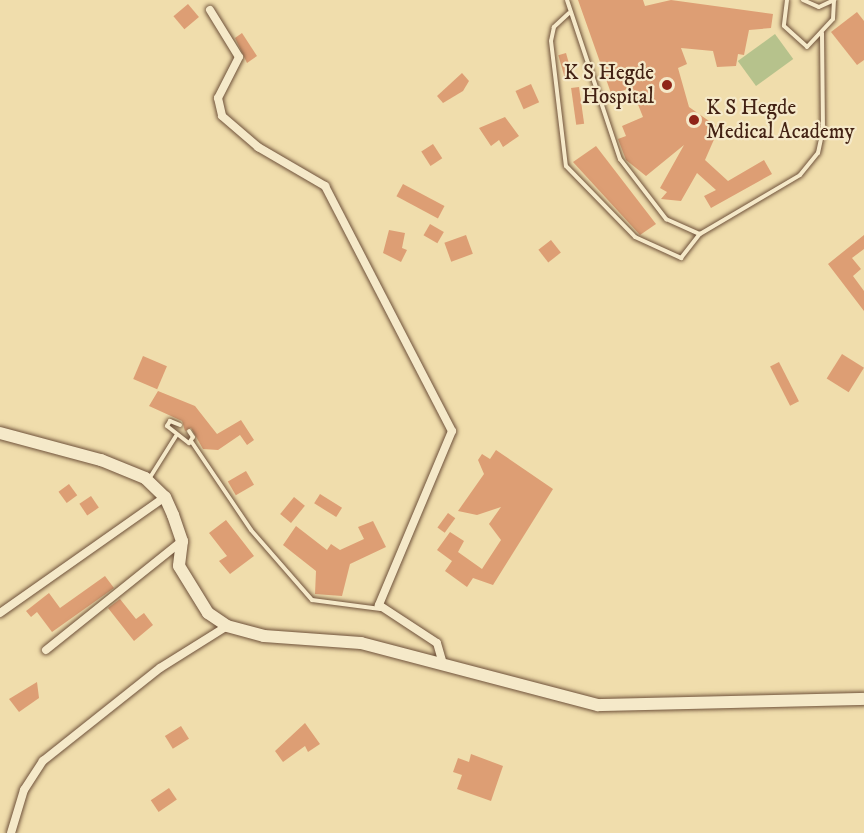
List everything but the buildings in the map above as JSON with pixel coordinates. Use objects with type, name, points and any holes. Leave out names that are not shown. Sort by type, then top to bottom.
[{"type":"main road","points":[[0,433],[101,460],[147,481],[165,497],[182,541],[179,566],[207,613],[227,626],[264,636],[361,643],[598,705],[864,699]]},
{"type":"street","points":[[210,10],[239,57],[218,98],[222,116],[252,144],[325,186],[452,431],[409,524],[380,609],[437,643],[443,664]]},
{"type":"street","points":[[0,613],[165,497]]},
{"type":"street","points":[[46,650],[182,541]]},
{"type":"street","points":[[11,833],[20,800],[43,761],[160,668],[227,626]]},
{"type":"lane","points":[[567,0],[569,13],[620,159],[666,219],[700,234]]},
{"type":"lane","points":[[787,0],[784,26],[798,44],[807,47],[833,19],[834,0],[819,7],[803,0]]},
{"type":"lane","points":[[569,13],[554,27],[552,41],[566,166],[634,237],[681,258],[700,234],[800,175],[818,153],[822,33]]},
{"type":"lane","points":[[180,425],[167,424],[176,436],[191,441]]},
{"type":"lane","points":[[189,431],[191,441],[251,530],[312,600],[380,609]]},
{"type":"lane","points":[[147,481],[176,436]]},
{"type":"green space","points":[[775,34],[793,59],[756,86],[738,61]]},
{"type":"place","name":"K S Hegde Hospital","points":[[667,85]]},
{"type":"place","name":"K S Hegde Medical Academy","points":[[694,120]]}]
